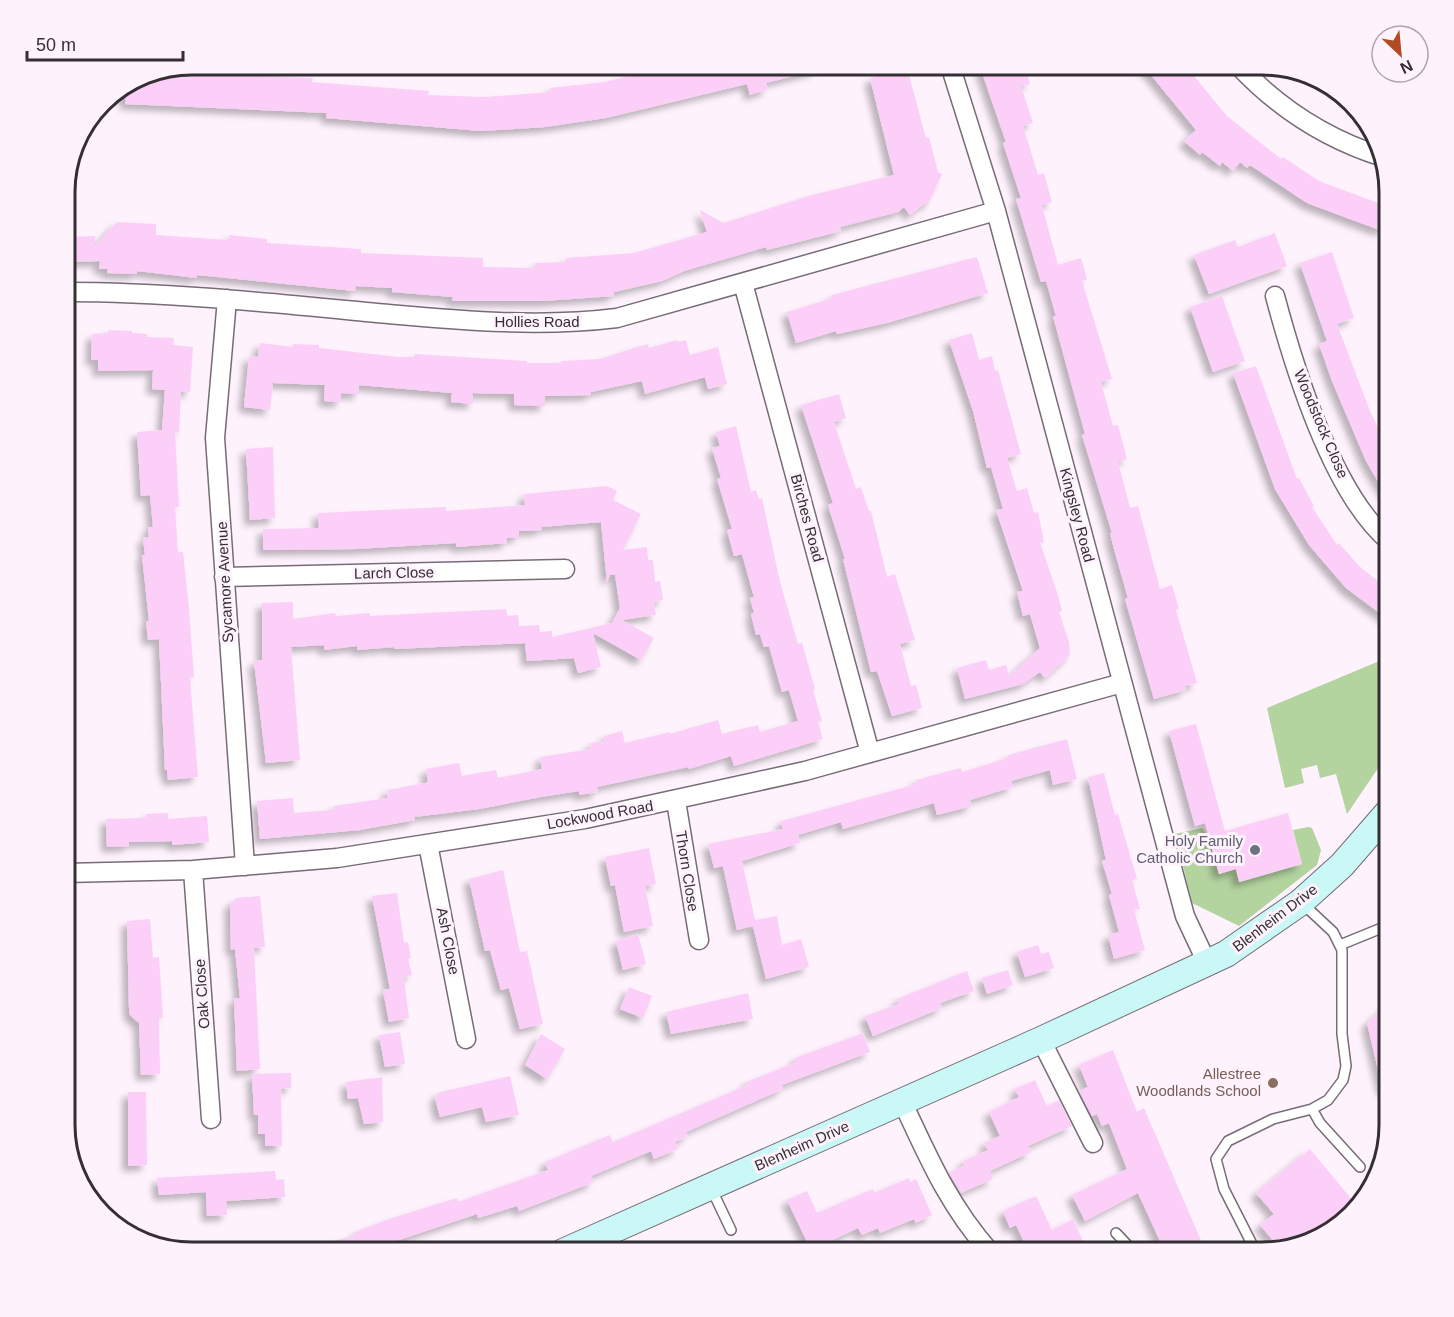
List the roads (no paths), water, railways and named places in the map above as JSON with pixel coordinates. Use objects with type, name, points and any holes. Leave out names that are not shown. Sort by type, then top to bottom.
[{"type":"street","name":"Kingsley Road","points":[[953,75],[996,212],[1185,916],[1207,963]]},
{"type":"street","points":[[1249,75],[1271,98],[1293,113],[1350,146],[1372,153]]},
{"type":"street","name":"Hollies Road","points":[[75,292],[227,299],[469,321],[548,324],[617,318],[996,212]]},
{"type":"street","name":"Birches Road","points":[[743,284],[870,753]]},
{"type":"street","name":"Woodstock Close","points":[[1275,296],[1287,340],[1312,411],[1340,475],[1363,510],[1379,529]]},
{"type":"street","name":"Sycamore Avenue","points":[[227,299],[215,438],[245,866]]},
{"type":"street","name":"Larch Close","points":[[224,577],[565,569]]},
{"type":"street","name":"Lockwood Road","points":[[75,873],[193,870],[337,858],[585,819],[676,801],[870,753],[1122,683]]},
{"type":"street","name":"Thorn Close","points":[[676,801],[699,940]]},
{"type":"street","name":"Blenheim Drive","points":[[586,1242],[1041,1040],[1245,943],[1300,902],[1342,865],[1379,822]]},
{"type":"street","name":"Ash Close","points":[[429,844],[466,1039]]},
{"type":"street","name":"Oak Close","points":[[193,870],[212,1119]]},
{"type":"street","points":[[1041,1040],[1093,1143]]},
{"type":"street","points":[[902,1101],[942,1186],[953,1205],[982,1242]]},
{"type":"lane","points":[[1251,1242],[1224,1190],[1216,1159],[1228,1141],[1273,1119],[1312,1109],[1328,1100],[1343,1080],[1346,1066],[1342,1034],[1343,962],[1340,945],[1333,932],[1300,902]]},
{"type":"lane","points":[[1340,945],[1379,929]]},
{"type":"lane","points":[[1312,1109],[1320,1123],[1360,1167]]},
{"type":"lane","points":[[711,1188],[731,1230]]},
{"type":"lane","points":[[1116,1233],[1125,1242]]},
{"type":"place","name":"Holy Family Catholic Church","points":[[1255,850]]},
{"type":"place","name":"Allestree Woodlands School","points":[[1273,1083]]}]
